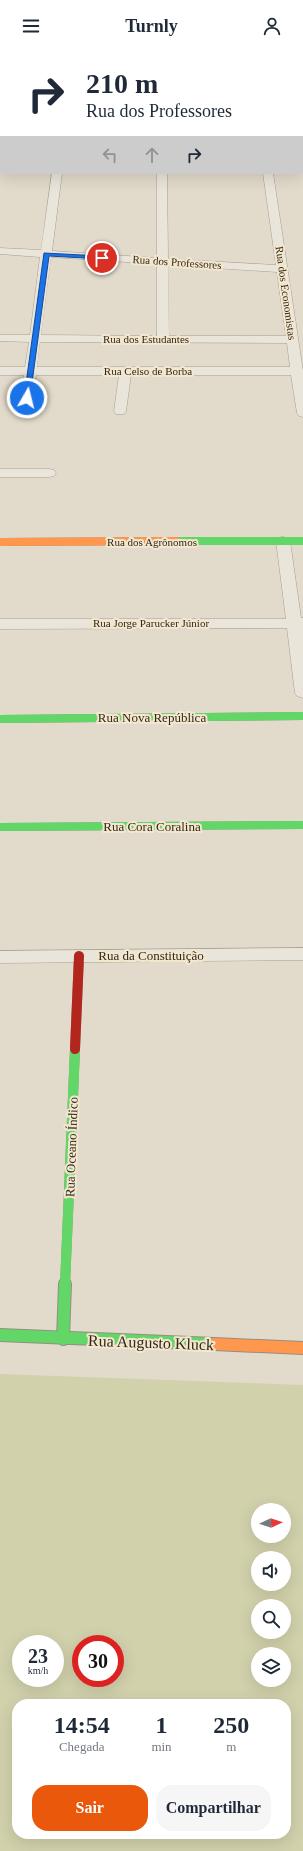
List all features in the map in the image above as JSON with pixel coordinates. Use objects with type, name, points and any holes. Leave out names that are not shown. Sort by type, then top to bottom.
[{"type":"street","points":[[25,412],[57,174]]},
{"type":"street","points":[[162,174],[163,340]]},
{"type":"street","name":"Rua dos Economistas","points":[[268,174],[303,413]]},
{"type":"street","name":"Rua dos Professores","points":[[0,251],[282,269]]},
{"type":"street","name":"Rua dos Estudantes","points":[[0,338],[292,340]]},
{"type":"street","name":"Rua Celso de Borba","points":[[0,371],[297,371]]},
{"type":"street","points":[[120,411],[125,371]]},
{"type":"street","points":[[0,473],[49,473]]},
{"type":"street","points":[[283,541],[298,623],[303,693]]},
{"type":"street","name":"Rua dos Agrônomos","points":[[0,542],[303,541]]},
{"type":"street","name":"Rua Jorge Parucker Júnior","points":[[0,624],[298,623]]},
{"type":"street","name":"Rua Nova República","points":[[0,718],[303,716]]},
{"type":"street","name":"Rua Cora Coralina","points":[[0,827],[303,825]]},
{"type":"street","name":"Rua da Constituição","points":[[0,956],[303,954]]},
{"type":"street","name":"Rua Oceano Índico","points":[[63,1339],[79,956]]},
{"type":"street","name":"Rua Augusto Kluck","points":[[0,1335],[63,1339],[303,1348]]},
{"type":"green space","points":[[0,1374],[303,1385],[303,1851],[0,1851]]},
{"type":"traffic: fast","points":[[176,541],[303,541]]},
{"type":"traffic: fast","points":[[0,719],[303,716]]},
{"type":"traffic: fast","points":[[0,827],[303,825]]},
{"type":"traffic: fast","points":[[63,1339],[75,1049]]},
{"type":"traffic: fast","points":[[0,1335],[214,1344]]},
{"type":"traffic: slow","points":[[0,542],[176,541]]},
{"type":"traffic: slow","points":[[214,1344],[303,1348]]},
{"type":"traffic: jam","points":[[75,1049],[79,956]]},
{"type":"route","points":[[27,398],[46,254],[102,258]]}]
